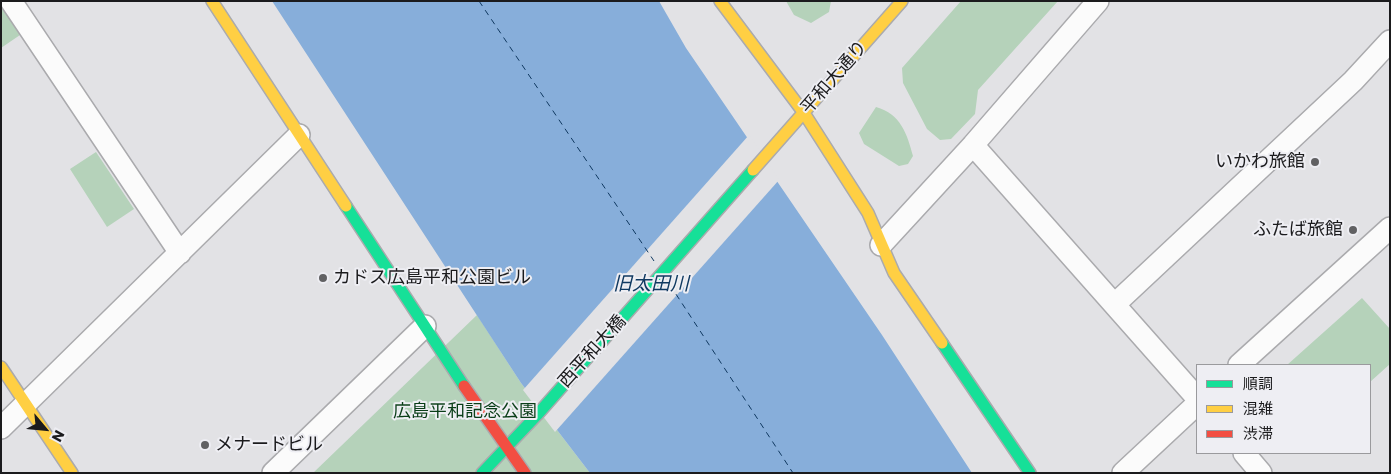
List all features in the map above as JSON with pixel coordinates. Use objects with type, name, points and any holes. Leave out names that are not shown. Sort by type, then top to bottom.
[{"type":"street","points":[[11,1],[180,253]]},
{"type":"street","points":[[212,1],[484,416],[525,473]]},
{"type":"street","points":[[720,1],[804,113],[868,214],[894,273],[1030,473]]},
{"type":"street","name":"平和大通り","points":[[768,155],[902,1]]},
{"type":"street","points":[[881,245],[973,145],[1098,1]]},
{"type":"street","points":[[1115,304],[1353,81],[1390,41]]},
{"type":"street","points":[[1,428],[299,135]]},
{"type":"street","points":[[973,145],[1196,397]]},
{"type":"street","name":"西平和大橋","points":[[507,448],[768,155]]},
{"type":"street","points":[[1240,364],[1390,228]]},
{"type":"street","points":[[273,473],[425,326]]},
{"type":"street","points":[[1,367],[72,473]]},
{"type":"street","points":[[1123,473],[1196,405]]},
{"type":"street","points":[[482,473],[507,448]]},
{"type":"street","points":[[1245,454],[1261,473]]},
{"type":"green space","points":[[786,1],[831,1],[829,12],[811,23],[794,15]]},
{"type":"green space","points":[[961,1],[1058,1],[978,90],[975,114],[951,139],[940,140],[927,129],[903,83],[902,68]]},
{"type":"green space","points":[[1,6],[20,35],[1,48]]},
{"type":"green space","points":[[876,107],[885,110],[902,126],[913,156],[908,164],[899,166],[864,144],[859,133]]},
{"type":"green space","points":[[96,152],[134,209],[107,227],[70,169]]},
{"type":"green space","points":[[1362,298],[1390,329],[1390,364],[1371,381],[1371,364],[1288,364]]},
{"type":"green space","name":"広島平和記念公園","points":[[477,315],[521,383],[590,473],[313,473]]},
{"type":"water","name":"旧太田川","points":[[272,1],[659,1],[686,48],[882,335],[972,473],[590,473],[521,383]]},
{"type":"pier","points":[[749,135],[779,180],[555,432],[523,390]]},
{"type":"ferry route","points":[[479,1],[654,261]]},
{"type":"ferry route","points":[[670,285],[793,473]]},
{"type":"traffic: fast","points":[[482,473],[537,415],[753,170]]},
{"type":"traffic: fast","points":[[346,206],[464,386]]},
{"type":"traffic: fast","points":[[942,343],[1030,473]]},
{"type":"traffic: slow","points":[[212,1],[346,206]]},
{"type":"traffic: slow","points":[[720,1],[804,113],[868,213],[894,273],[942,343]]},
{"type":"traffic: slow","points":[[753,170],[902,1]]},
{"type":"traffic: slow","points":[[1,367],[72,473]]},
{"type":"traffic: jam","points":[[464,386],[525,473]]},
{"type":"place","name":"いかわ旅館","points":[[1315,162]]},
{"type":"place","name":"ふたば旅館","points":[[1353,230]]},
{"type":"place","name":"カドス広島平和公園ビル","points":[[323,278]]},
{"type":"place","name":"メナードビル","points":[[205,445]]}]
